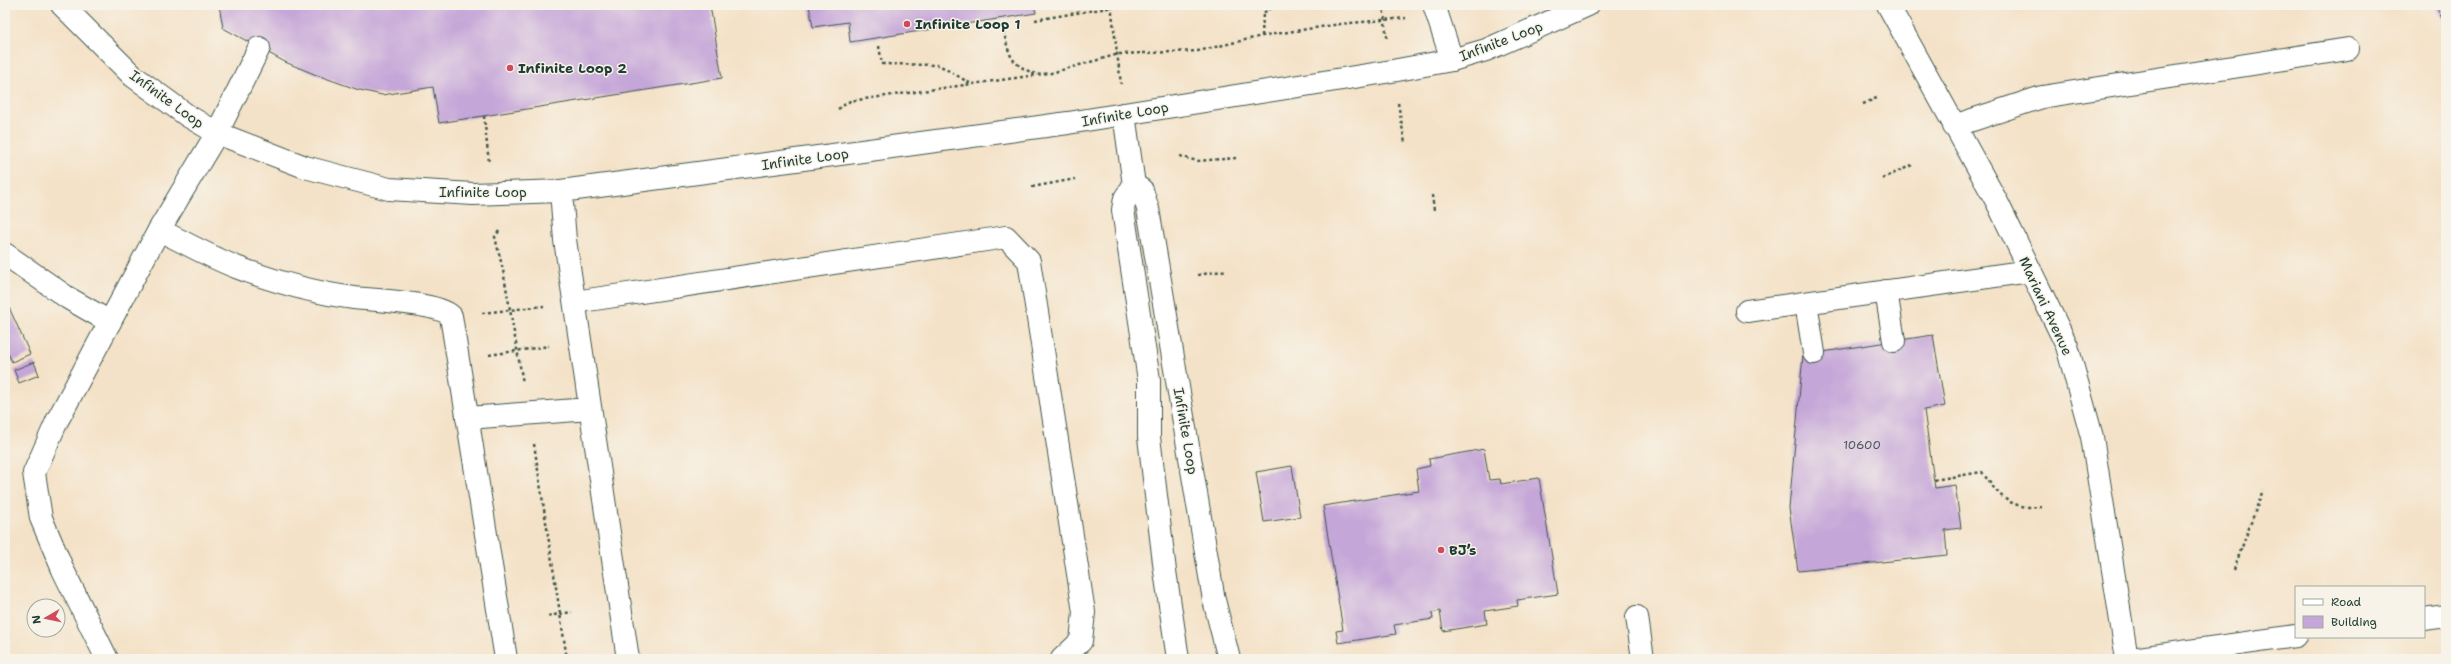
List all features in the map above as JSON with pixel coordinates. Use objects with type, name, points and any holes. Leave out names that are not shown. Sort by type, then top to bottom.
[{"type":"street","name":"Infinite Loop","points":[[62,5],[133,76],[188,116],[217,133],[305,167],[389,189],[473,194],[561,192],[1124,114],[1452,60],[1486,50],[1588,5]]},
{"type":"street","points":[[1434,5],[1452,60]]},
{"type":"street","name":"Mariani Avenue","points":[[1888,5],[1997,202],[2066,346],[2092,437],[2128,659]]},
{"type":"street","points":[[107,659],[63,570],[41,518],[34,473],[51,434],[110,322],[159,230],[217,133],[259,48]]},
{"type":"street","points":[[1954,126],[2042,97],[2348,49]]},
{"type":"street","points":[[1124,114],[1134,185]]},
{"type":"street","name":"Infinite Loop","points":[[1178,659],[1165,571],[1149,437],[1149,380],[1123,210],[1125,198],[1134,185],[1142,190],[1148,209],[1214,600],[1229,659]]},
{"type":"street","points":[[561,192],[565,240],[628,659]]},
{"type":"street","points":[[159,230],[235,267],[294,285],[349,297],[430,307],[446,311],[451,316],[506,659]]},
{"type":"street","points":[[575,302],[1006,237],[1029,261],[1084,612],[1081,641],[1062,659]]},
{"type":"street","points":[[5,254],[68,298],[110,322]]},
{"type":"street","points":[[1747,311],[2030,271]]},
{"type":"street","points":[[1886,291],[1894,341]]},
{"type":"street","points":[[1806,303],[1814,354]]},
{"type":"street","points":[[467,418],[590,409]]},
{"type":"street","points":[[2425,619],[2446,616]]},
{"type":"street","points":[[1638,617],[1644,659]]},
{"type":"street","points":[[2132,659],[2295,636]]},
{"type":"path","points":[[1035,20],[1111,6],[1125,5]]},
{"type":"path","points":[[1262,36],[1263,13],[1277,5]]},
{"type":"path","points":[[1383,5],[1387,39]]},
{"type":"path","points":[[1111,6],[1119,54],[1124,114]]},
{"type":"path","points":[[838,108],[850,102],[1038,75],[1119,54],[1198,50],[1262,36],[1340,24],[1385,21],[1410,17]]},
{"type":"path","points":[[1002,25],[1010,55],[1020,68],[1038,75]]},
{"type":"path","points":[[879,46],[882,64],[939,65],[974,85]]},
{"type":"path","points":[[1863,104],[1879,97]]},
{"type":"path","points":[[1398,103],[1405,143]]},
{"type":"path","points":[[484,116],[490,169]]},
{"type":"path","points":[[1180,156],[1198,162],[1236,158]]},
{"type":"path","points":[[1882,179],[1914,164]]},
{"type":"path","points":[[1032,187],[1075,179]]},
{"type":"path","points":[[1432,195],[1434,210]]},
{"type":"path","points":[[499,231],[495,237],[524,385]]},
{"type":"path","points":[[1198,275],[1227,270]]},
{"type":"path","points":[[451,316],[575,302]]},
{"type":"path","points":[[459,360],[580,342]]},
{"type":"path","points":[[533,440],[567,659]]},
{"type":"path","points":[[1934,480],[1982,472],[1998,494],[2014,504],[2028,508],[2042,507]]},
{"type":"path","points":[[2234,569],[2264,490]]},
{"type":"path","points":[[548,616],[572,612]]},
{"type":"building","name":"Infinite Loop 2","points":[[219,5],[710,5],[722,78],[439,123],[433,87],[382,95],[356,89],[314,74],[285,62],[223,28]]},
{"type":"building","name":"Infinite Loop 1","points":[[809,5],[1034,5],[1036,13],[850,42],[848,22],[813,27]]},
{"type":"building","points":[[2435,5],[2446,5],[2446,26]]},
{"type":"building","points":[[7,303],[30,354],[12,362],[5,347]]},
{"type":"building","points":[[1933,335],[1945,406],[1924,410],[1935,488],[1955,485],[1961,528],[1945,530],[1947,555],[1798,571],[1789,508],[1803,355]]},
{"type":"building","points":[[34,362],[39,375],[19,383],[14,370]]},
{"type":"building","name":"BJ’s","points":[[1484,449],[1489,480],[1500,479],[1501,484],[1539,478],[1558,594],[1517,600],[1518,606],[1485,611],[1487,624],[1443,631],[1440,611],[1432,613],[1433,619],[1394,625],[1396,634],[1338,643],[1336,631],[1343,630],[1323,506],[1419,491],[1416,469],[1430,466],[1429,459]]},
{"type":"building","points":[[1292,466],[1300,517],[1264,522],[1256,472]]},
{"type":"place","name":"Infinite Loop 1","points":[[907,24]]},
{"type":"place","name":"Infinite Loop 2","points":[[510,68]]},
{"type":"place","name":"BJ’s","points":[[1441,550]]}]
